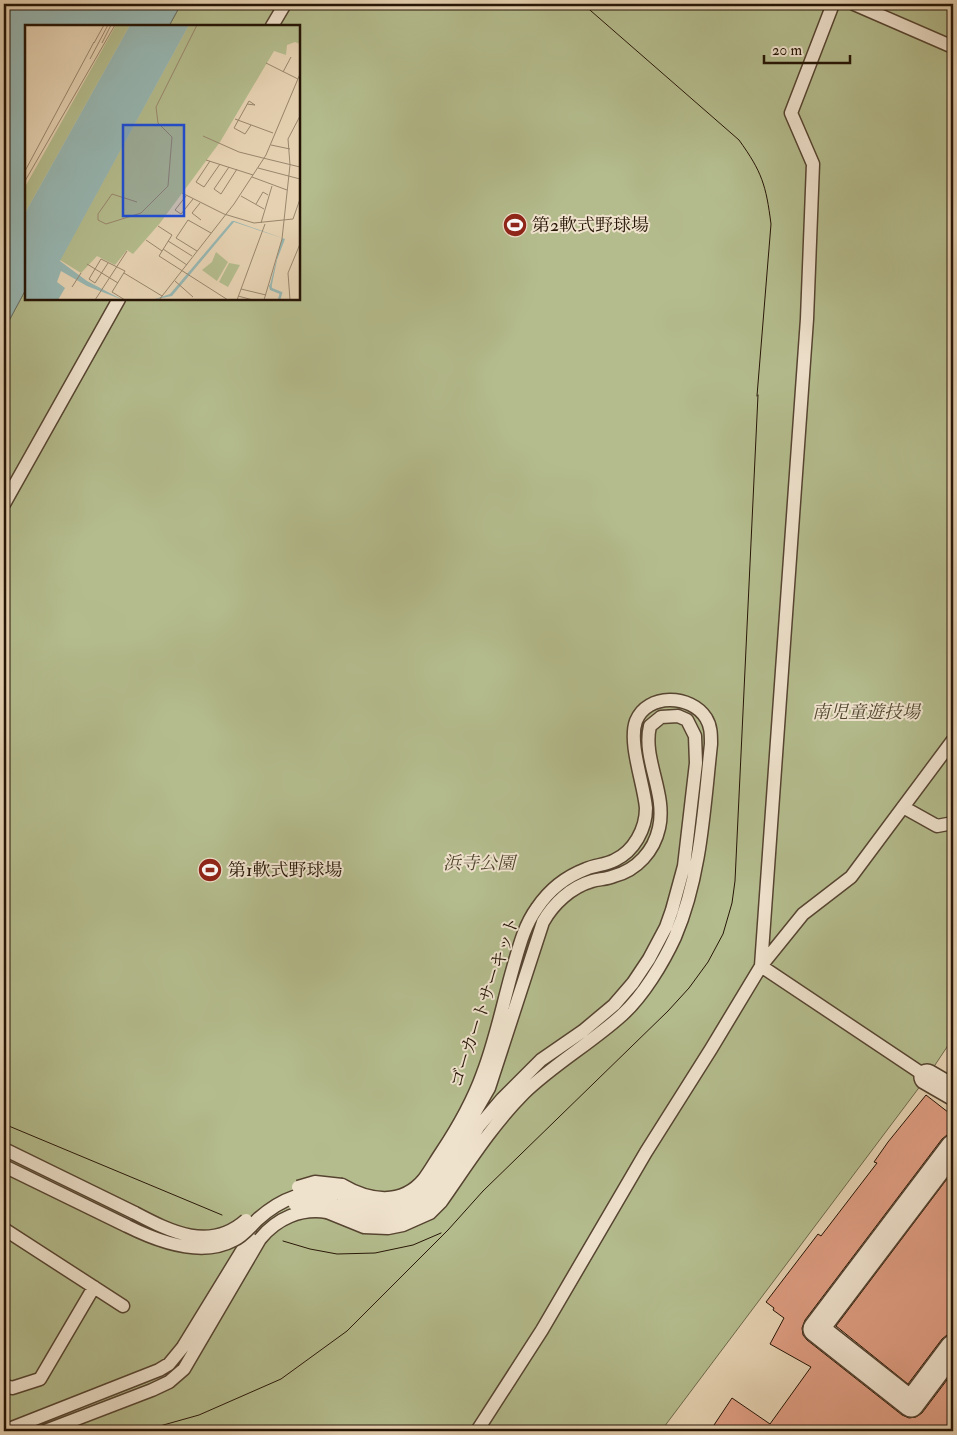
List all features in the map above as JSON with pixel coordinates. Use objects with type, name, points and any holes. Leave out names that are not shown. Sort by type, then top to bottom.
[{"type":"street","points":[[927,1077],[953,1092]]},
{"type":"street","points":[[953,1148],[816,1329],[911,1404],[953,1348]]},
{"type":"lane","points":[[273,25],[285,4]]},
{"type":"lane","points":[[761,966],[807,329],[813,164],[791,113],[833,4]]},
{"type":"lane","points":[[854,4],[953,47]]},
{"type":"lane","points":[[4,504],[118,300]]},
{"type":"lane","name":"ゴーカートサーキット","points":[[4,1149],[135,1214],[163,1227],[189,1235],[208,1237],[236,1229],[268,1201],[293,1189],[315,1182],[335,1198],[364,1227],[377,1228],[403,1225],[430,1214],[441,1202],[503,1116],[551,1070],[618,1018],[636,1000],[662,961],[681,920],[697,864],[712,744],[710,726],[700,710],[686,702],[669,699],[654,704],[637,719],[633,733],[634,745],[646,808],[646,818],[642,831],[632,848],[614,861],[586,868],[564,880],[547,895],[536,909],[526,927],[518,951],[483,1074],[456,1130],[424,1180],[406,1192],[386,1199],[374,1199],[351,1190],[335,1198],[314,1210],[301,1211],[276,1224],[255,1238],[205,1321],[184,1369],[168,1382],[152,1390],[45,1431]]},
{"type":"lane","points":[[477,1431],[542,1330],[646,1152],[712,1049],[761,966],[803,914],[852,877],[953,740]]},
{"type":"lane","points":[[903,808],[937,826],[953,823]]},
{"type":"lane","points":[[761,966],[927,1077]]},
{"type":"lane","name":"ゴーカートサーキット","points":[[4,1166],[149,1237],[170,1244],[188,1247],[214,1246],[234,1241],[271,1208],[296,1196],[312,1192],[335,1198]]},
{"type":"lane","points":[[4,1229],[123,1306]]},
{"type":"lane","points":[[4,1385],[12,1388],[40,1379],[94,1287]]},
{"type":"lane","name":"ゴーカートサーキット","points":[[4,1431],[159,1370],[169,1364],[205,1321]]},
{"type":"green space","name":"浜寺公園","points":[[181,4],[953,4],[953,1038],[927,1077],[661,1431],[4,1431],[4,330],[25,291],[25,300],[300,300],[300,25],[170,25]]},
{"type":"water","points":[[4,4],[181,4],[170,25],[25,25],[25,291],[4,330]]},
{"type":"building","points":[[926,1095],[953,1116],[953,1134],[947,1135],[942,1139],[805,1320],[802,1328],[803,1335],[807,1340],[902,1415],[909,1418],[916,1417],[922,1413],[953,1372],[953,1431],[710,1431],[732,1398],[770,1424],[811,1367],[770,1344],[784,1318],[766,1302],[818,1234],[821,1236],[877,1163],[874,1162],[888,1142]]},
{"type":"building","points":[[953,1171],[953,1295],[948,1304],[953,1308],[953,1334],[947,1335],[942,1339],[908,1384],[836,1326]]},
{"type":"tram line","points":[[583,4],[739,140],[762,179],[771,224],[757,396]]},
{"type":"tram line","points":[[142,1431],[199,1415],[281,1379],[347,1331],[448,1230],[483,1191],[668,1011],[689,988],[708,962],[723,934],[732,903],[735,881],[758,395]]},
{"type":"tram line","points":[[4,1124],[222,1215]]},
{"type":"tram line","points":[[283,1241],[337,1254],[375,1253],[413,1245],[441,1233]]},
{"type":"place","name":"第2軟式野球場","points":[[515,225]]},
{"type":"place","name":"第1軟式野球場","points":[[210,870]]},
{"type":"park label","name":"南児童遊技場","points":[[866,712]]}]
